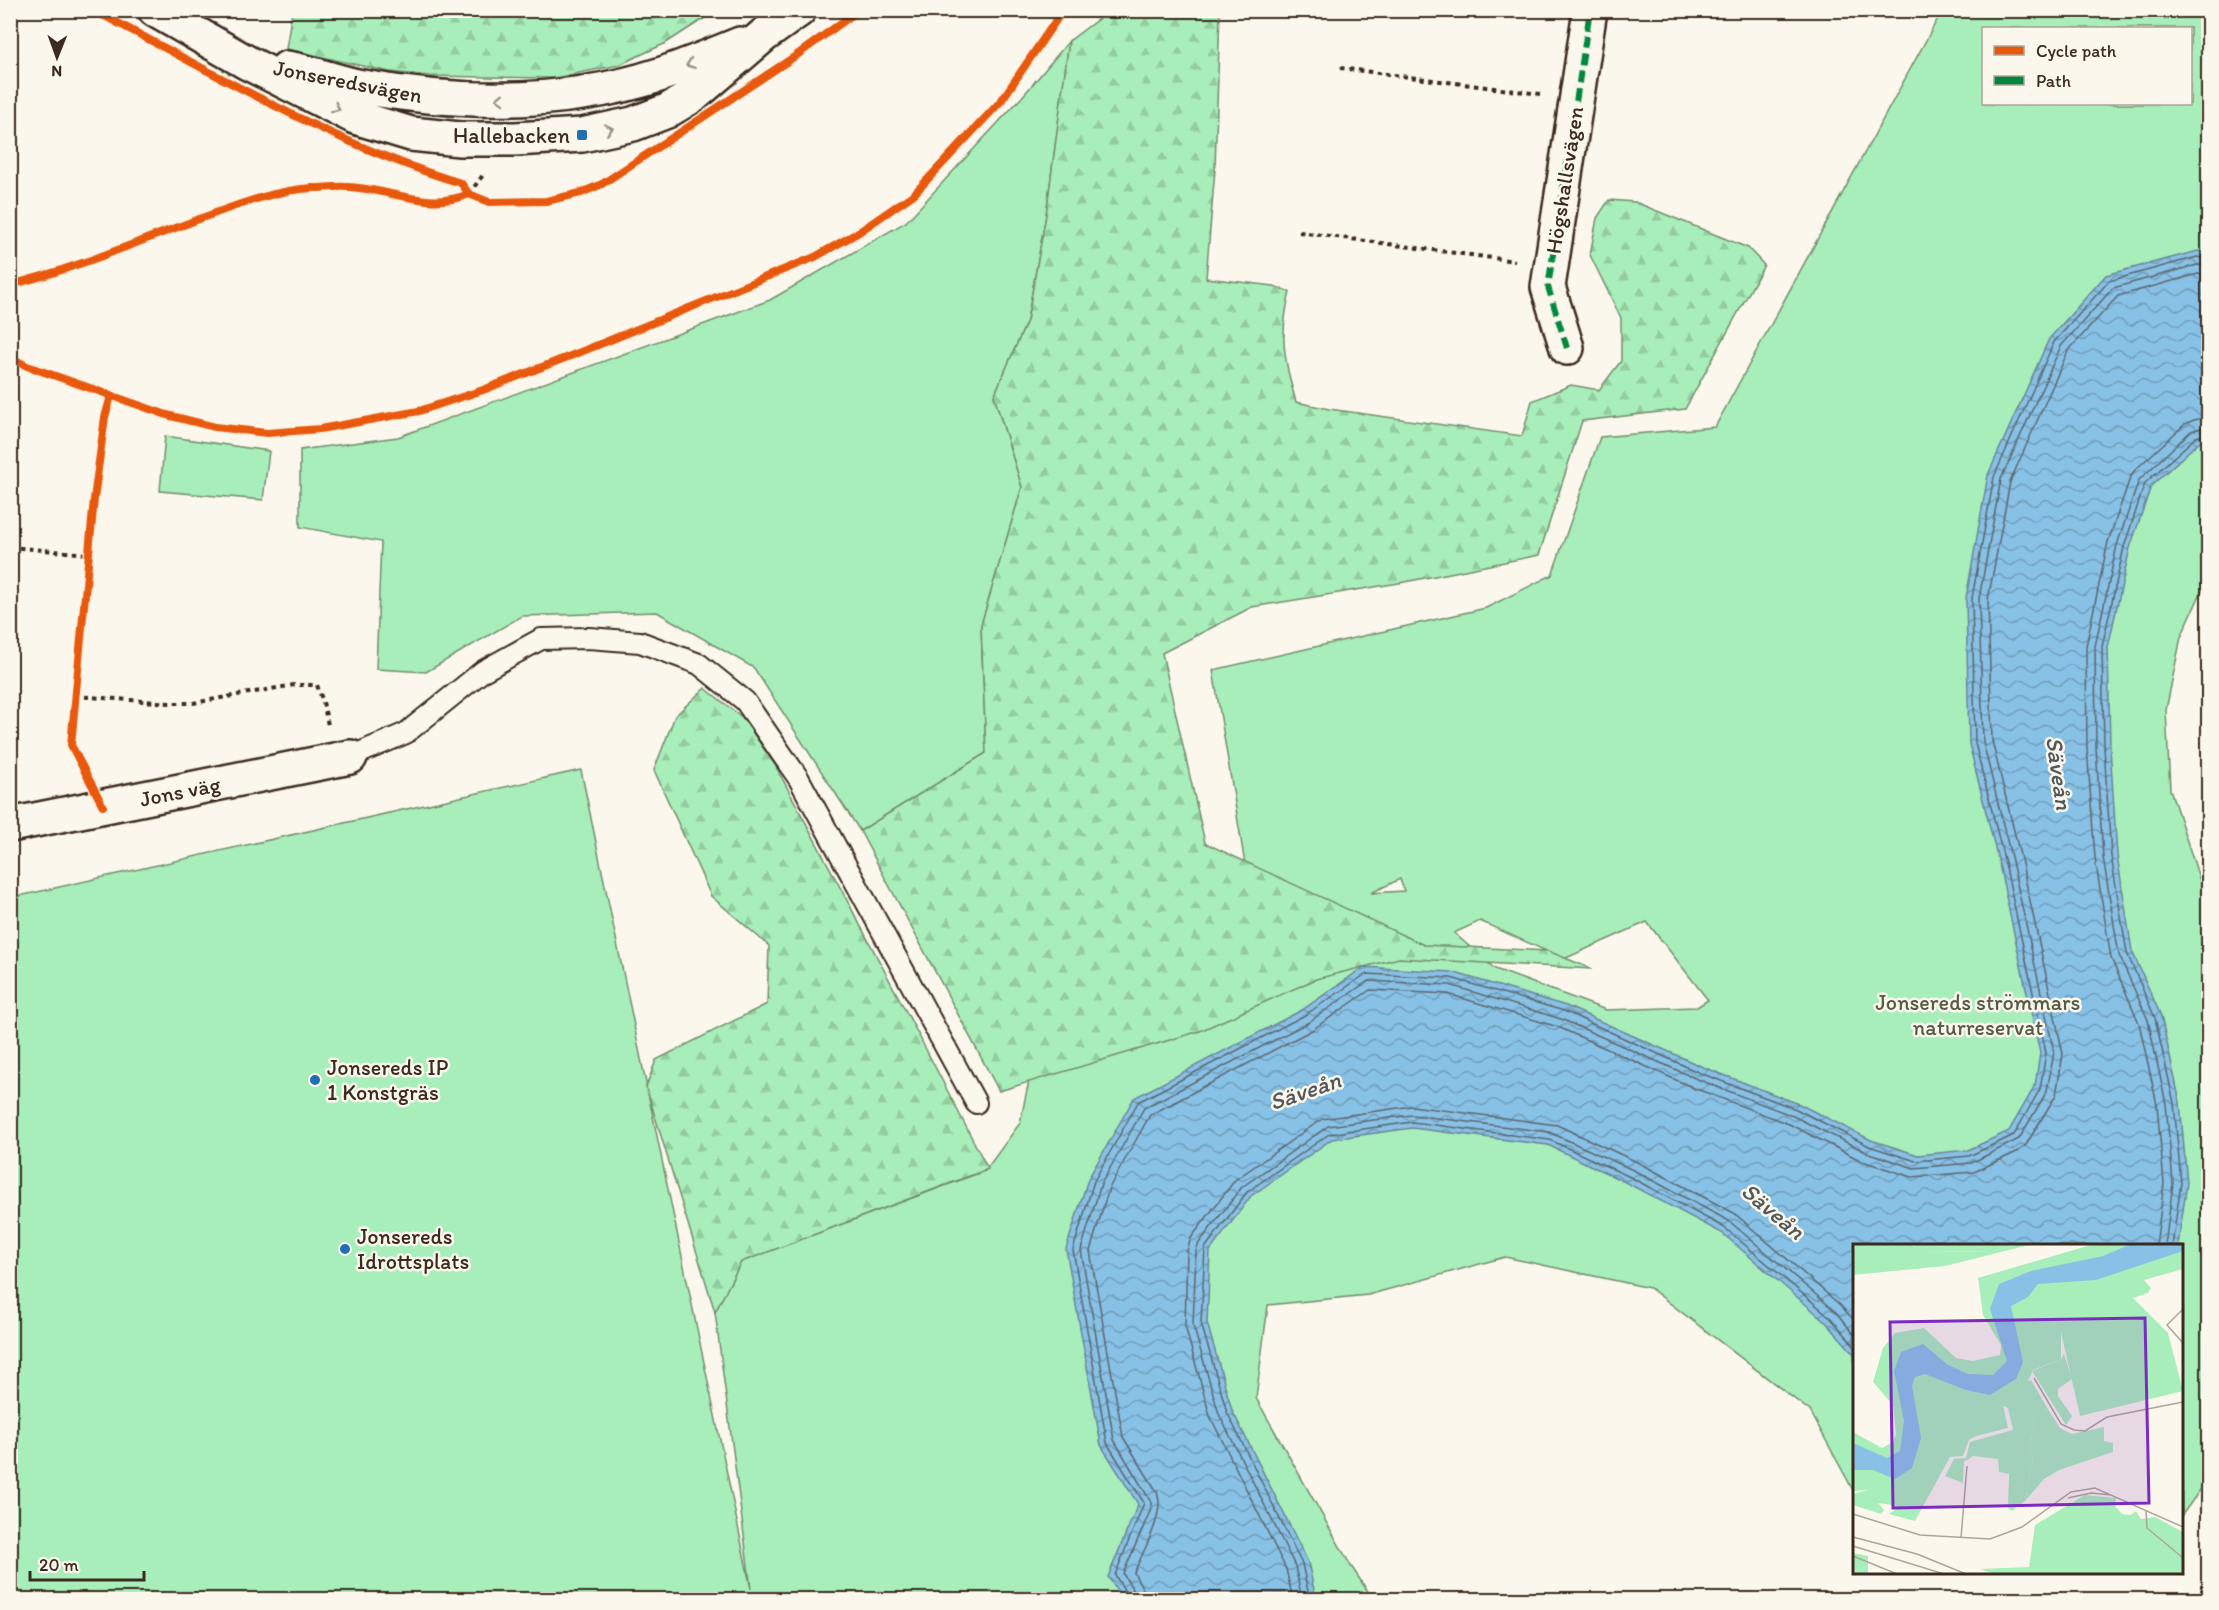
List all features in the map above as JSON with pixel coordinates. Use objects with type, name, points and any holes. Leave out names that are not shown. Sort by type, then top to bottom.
[{"type":"street","name":"Jonseredsvägen","points":[[156,10],[246,62],[355,117],[411,134],[460,139],[515,139],[582,135],[633,124],[667,111],[694,95],[764,35],[799,10]]},
{"type":"street","name":"Högshallsvägen","points":[[1567,348],[1548,287],[1590,10]]},
{"type":"street","name":"Jonseredsvägen","points":[[246,62],[296,69],[360,86],[438,97],[498,100],[599,90],[657,76],[764,35]]},
{"type":"street","name":"Jons väg","points":[[10,825],[342,759]]},
{"type":"lane","points":[[342,759],[406,733],[483,671],[541,639],[589,638],[640,642],[699,664],[744,701],[799,779],[976,1103]]},
{"type":"path","points":[[1340,68],[1545,94]]},
{"type":"path","points":[[1299,232],[1519,262]]},
{"type":"path","points":[[10,547],[88,554]]},
{"type":"path","points":[[76,696],[193,703],[283,687],[317,685],[342,759]]},
{"type":"green space","points":[[292,10],[716,11],[666,43],[619,65],[554,78],[430,76],[390,72],[286,49]]},
{"type":"green space","name":"Jonsereds strömmars naturreservat","points":[[2175,10],[2208,21],[2208,577],[2181,637],[2166,710],[2170,789],[2203,890],[2208,897],[2208,1479],[2183,1514],[2183,1244],[1853,1244],[1853,1490],[1810,1411],[1650,1288],[1505,1257],[1368,1295],[1268,1305],[1256,1398],[1351,1566],[1373,1599],[11,1599],[10,898],[581,770],[751,1589],[715,1312],[741,1262],[985,1171],[1020,1123],[1030,1076],[1246,870],[1213,670],[1486,608],[1552,575],[1600,437],[1715,427],[1942,11]],"holes":[[[1400,879],[1404,891],[1371,893]],[[1480,921],[1564,959],[1647,922],[1708,1000],[1697,1007],[1606,1010],[1495,969],[1454,933]]]},
{"type":"green space","points":[[1109,11],[1220,11],[1215,169],[1206,278],[1274,286],[1290,292],[1285,321],[1284,347],[1296,402],[1329,409],[1522,436],[1532,401],[1571,385],[1599,390],[1621,361],[1621,318],[1590,255],[1597,218],[1609,200],[1635,202],[1748,248],[1764,265],[1685,409],[1582,421],[1539,555],[1405,582],[1252,607],[1162,653],[1205,843],[1424,945],[1548,951],[1592,969],[1399,958],[1316,979],[1200,1031],[999,1091],[860,831],[986,753],[981,625],[1022,487],[994,396],[1027,321],[1046,215],[1069,41]]},
{"type":"green space","points":[[1069,41],[1046,215],[1027,321],[994,396],[1022,487],[981,625],[986,753],[860,831],[754,668],[657,612],[522,616],[426,672],[376,669],[381,542],[300,527],[300,450],[398,437],[770,300],[906,222],[1022,97]]},
{"type":"green space","points":[[165,436],[269,451],[263,500],[160,491]]},
{"type":"green space","points":[[705,688],[743,718],[775,765],[988,1169],[741,1262],[715,1312],[646,1087],[656,1060],[767,1004],[769,946],[711,896],[654,770],[675,716]]},
{"type":"water","name":"Säveån","points":[[2198,251],[2208,253],[2208,440],[2200,441],[2151,486],[2130,548],[2108,647],[2110,747],[2117,855],[2132,951],[2161,1016],[2180,1102],[2187,1183],[2178,1244],[1853,1244],[1853,1353],[1825,1321],[1722,1233],[1548,1145],[1412,1128],[1332,1139],[1251,1196],[1210,1251],[1207,1323],[1232,1410],[1308,1562],[1316,1599],[1123,1599],[1108,1577],[1138,1504],[1101,1445],[1066,1249],[1088,1179],[1134,1098],[1302,1010],[1364,967],[1452,972],[1566,1006],[1703,1067],[1799,1104],[1871,1140],[1918,1155],[1968,1150],[2009,1131],[2035,1086],[2040,1053],[1999,864],[1969,744],[1966,598],[1988,475],[2049,339],[2106,275]]},
{"type":"marked path","points":[[1567,348],[1548,287],[1590,10]]},
{"type":"cycle path","points":[[93,10],[273,105],[366,148],[461,183],[469,194],[489,202],[546,201],[581,193],[602,184],[797,55],[859,10]]},
{"type":"cycle path","points":[[10,357],[27,366],[167,415],[215,427],[267,433],[320,429],[419,411],[483,390],[815,257],[859,232],[914,194],[1001,101],[1063,10]]},
{"type":"cycle path","points":[[10,285],[82,263],[255,199],[298,189],[349,187],[424,200],[454,199],[469,194]]},
{"type":"cycle path","points":[[103,806],[71,745],[94,499],[105,417],[111,396]]},
{"type":"place","name":"Hallebacken","points":[[582,135]]},
{"type":"place","name":"Jonsereds IP 1 Konstgräs","points":[[315,1080]]},
{"type":"place","name":"Jonsereds Idrottsplats","points":[[345,1249]]}]
